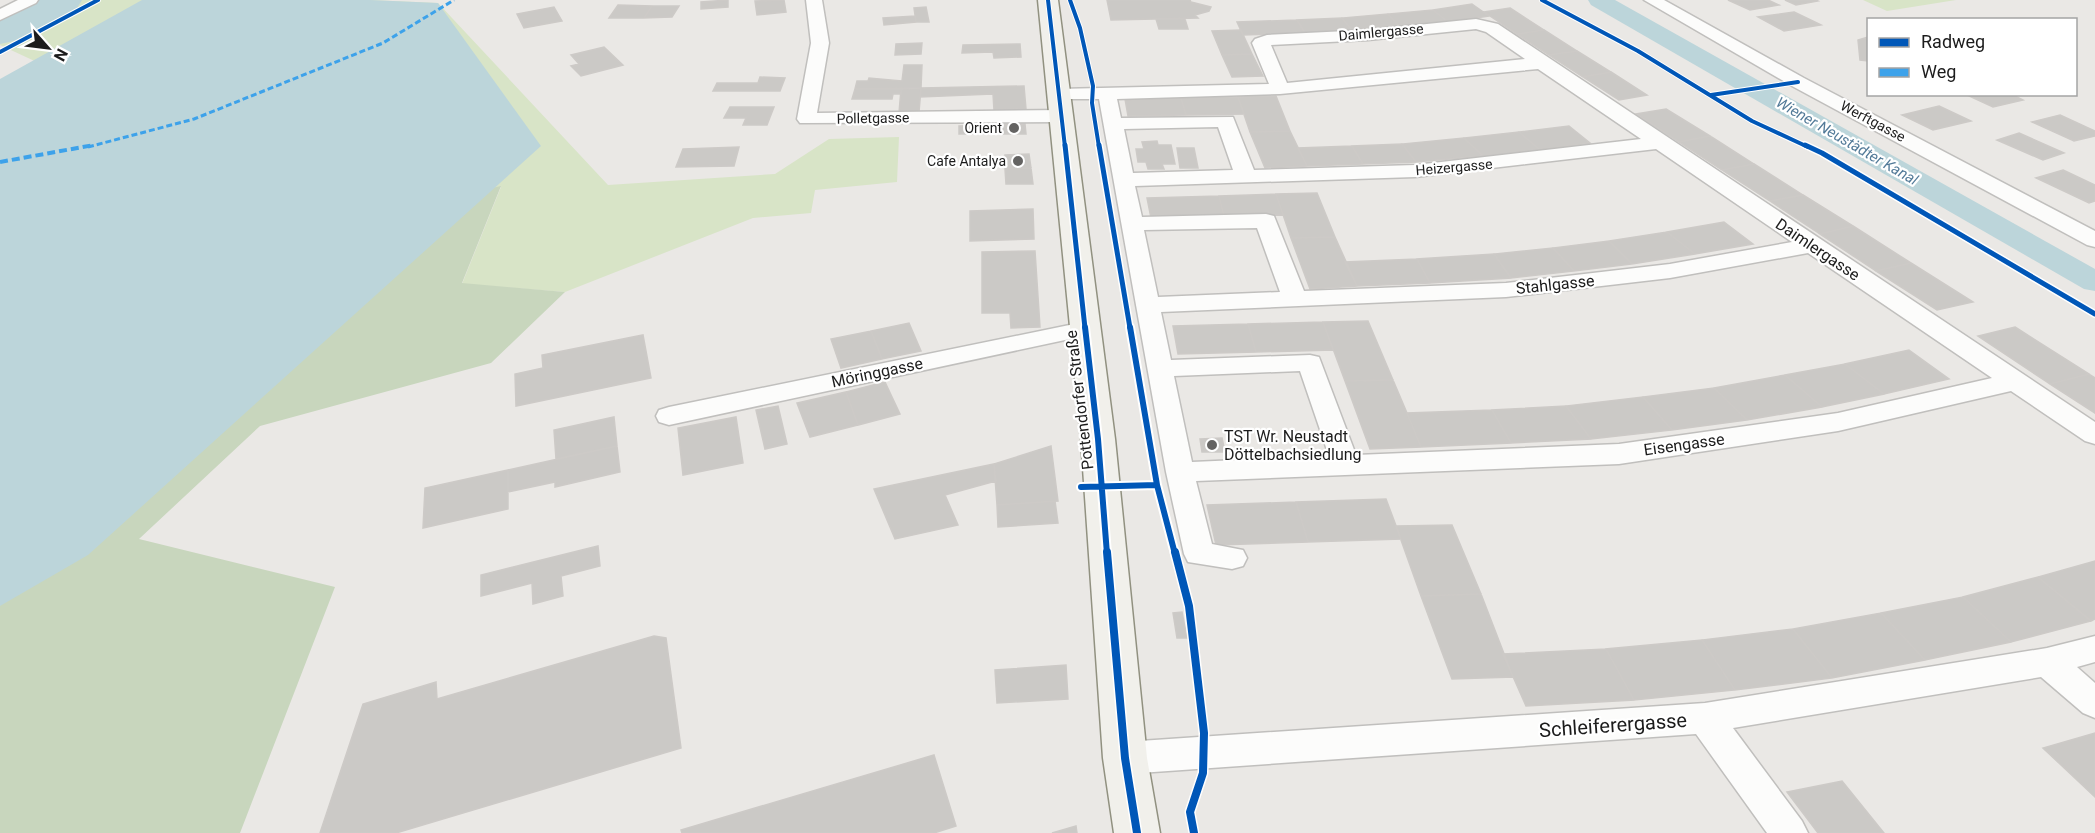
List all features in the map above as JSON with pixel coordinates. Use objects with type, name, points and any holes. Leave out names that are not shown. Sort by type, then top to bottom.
[{"type":"main road","name":"Pottendorfer Straße","points":[[1048,0],[1098,439],[1125,758],[1137,833]]},
{"type":"street","points":[[0,15],[30,0]]},
{"type":"street","name":"Polletgasse","points":[[814,0],[820,43],[807,119],[1060,105]]},
{"type":"street","name":"Werftgasse","points":[[1652,0],[1798,82],[2095,240]]},
{"type":"street","name":"Daimlergasse","points":[[1280,89],[1261,43],[1273,39],[1368,34],[1476,24],[1491,28],[2095,435]]},
{"type":"street","points":[[1060,105],[1107,94],[1280,89],[1541,63]]},
{"type":"street","points":[[1107,94],[1180,472],[1199,554],[1232,558]]},
{"type":"street","points":[[1112,124],[1226,121],[1246,177]]},
{"type":"street","name":"Heizergasse","points":[[1124,180],[1415,171],[1660,143]]},
{"type":"street","points":[[1132,224],[1266,220],[1294,300]]},
{"type":"street","name":"Stahlgasse","points":[[1147,305],[1506,290],[1670,271],[1812,245]]},
{"type":"street","name":"Möringgasse","points":[[669,416],[1084,329]]},
{"type":"street","points":[[1160,368],[1310,363],[1346,465]]},
{"type":"street","name":"Eisengasse","points":[[1180,472],[1619,454],[1838,422],[2017,381]]},
{"type":"street","name":"Schleiferergasse","points":[[1125,758],[1705,718],[2048,662],[2095,649]]},
{"type":"street","points":[[2048,662],[2095,703]]},
{"type":"street","points":[[1705,718],[1789,833]]},
{"type":"green space","points":[[75,0],[370,0],[438,3],[608,185],[775,174],[829,139],[899,137],[897,182],[815,190],[811,213],[753,218],[565,292],[462,284],[501,187],[438,200],[41,64],[0,45],[0,39]]},
{"type":"green space","points":[[1863,0],[1956,0],[1887,11]]},
{"type":"green space","points":[[501,186],[462,283],[565,292],[491,363],[260,426],[139,539],[335,587],[240,833],[0,833],[0,389],[438,200]]},
{"type":"water","points":[[142,0],[370,0],[438,3],[541,146],[88,555],[0,606],[0,79]]},
{"type":"building","points":[[728,0],[728,7],[701,9],[701,2]]},
{"type":"building","points":[[784,0],[786,12],[757,15],[755,1]]},
{"type":"building","points":[[1107,0],[1190,0],[1211,7],[1209,11],[1195,15],[1198,18],[1111,20]]},
{"type":"building","points":[[1728,0],[1768,0],[1779,5],[1750,10]]},
{"type":"building","points":[[1785,0],[1816,0],[1818,1],[1796,5]]},
{"type":"building","points":[[1472,4],[1489,16],[1448,22],[1433,10]]},
{"type":"building","points":[[618,5],[652,6],[644,18],[609,18]]},
{"type":"building","points":[[652,6],[679,6],[672,17],[644,18]]},
{"type":"building","points":[[554,7],[562,21],[524,28],[517,14]]},
{"type":"building","points":[[926,7],[929,22],[916,22],[914,8]]},
{"type":"building","points":[[1510,8],[1544,30],[1517,34],[1484,12]]},
{"type":"building","points":[[1433,10],[1448,22],[1400,27],[1388,14]]},
{"type":"building","points":[[1794,12],[1821,25],[1784,31],[1758,17]]},
{"type":"building","points":[[1388,14],[1400,27],[1352,30],[1342,18]]},
{"type":"building","points":[[915,16],[916,22],[884,25],[883,18]]},
{"type":"building","points":[[1342,18],[1352,30],[1305,33],[1297,20]]},
{"type":"building","points":[[1156,19],[1185,19],[1188,29],[1159,29]]},
{"type":"building","points":[[1297,20],[1305,33],[1243,35],[1237,22]]},
{"type":"building","points":[[1241,30],[1252,54],[1222,55],[1212,31]]},
{"type":"building","points":[[1544,30],[1577,51],[1549,55],[1517,34]]},
{"type":"building","points":[[1867,37],[1867,61],[1860,60],[1858,40]]},
{"type":"building","points":[[922,43],[921,54],[895,55],[896,44]]},
{"type":"building","points":[[1020,44],[1021,57],[994,58],[993,52],[962,53],[963,45]]},
{"type":"building","points":[[604,47],[623,65],[581,76],[571,66],[579,64],[571,55]]},
{"type":"building","points":[[1577,51],[1611,72],[1583,77],[1549,55]]},
{"type":"building","points":[[1252,54],[1263,76],[1232,77],[1222,55]]},
{"type":"building","points":[[904,65],[922,65],[921,88],[855,89],[857,81],[868,81],[869,78],[902,81]]},
{"type":"building","points":[[1611,72],[1647,95],[1619,100],[1583,77]]},
{"type":"building","points":[[760,77],[785,78],[780,91],[713,91],[717,83],[758,83]]},
{"type":"building","points":[[1024,86],[1026,109],[994,110],[993,94],[920,97],[921,88]]},
{"type":"building","points":[[921,88],[919,112],[899,113],[901,89]]},
{"type":"building","points":[[855,89],[901,89],[901,94],[893,94],[892,99],[852,99]]},
{"type":"building","points":[[1276,96],[1290,131],[1250,132],[1238,97]]},
{"type":"building","points":[[1969,96],[2015,96],[2023,100],[1993,107]]},
{"type":"building","points":[[1238,97],[1244,114],[1186,115],[1181,98]]},
{"type":"building","points":[[1181,98],[1186,115],[1128,116],[1125,99]]},
{"type":"building","points":[[1939,106],[1971,121],[1933,130],[1902,115]]},
{"type":"building","points":[[730,107],[774,107],[767,125],[743,125],[746,118],[724,118]]},
{"type":"building","points":[[1666,109],[1710,136],[1679,142],[1636,114]]},
{"type":"building","points":[[2060,115],[2095,131],[2095,136],[2074,141],[2032,122]]},
{"type":"building","points":[[1025,124],[1026,134],[959,134],[959,126]]},
{"type":"building","points":[[1569,126],[1590,143],[1540,150],[1519,132]]},
{"type":"building","points":[[1290,131],[1307,166],[1265,168],[1250,132]]},
{"type":"building","points":[[1519,132],[1540,150],[1483,156],[1464,138]]},
{"type":"building","points":[[2019,133],[2064,153],[2043,160],[1997,140]]},
{"type":"building","points":[[1710,136],[1754,164],[1722,170],[1679,142]]},
{"type":"building","points":[[1464,138],[1483,156],[1416,162],[1402,144]]},
{"type":"building","points":[[1157,141],[1158,145],[1171,145],[1175,164],[1162,164],[1164,169],[1148,169],[1146,162],[1138,162],[1136,149],[1144,149],[1142,142]]},
{"type":"building","points":[[1402,144],[1416,162],[1363,164],[1352,146]]},
{"type":"building","points":[[1352,146],[1363,164],[1307,166],[1298,148]]},
{"type":"building","points":[[739,147],[734,166],[676,167],[683,149]]},
{"type":"building","points":[[1177,148],[1194,148],[1198,168],[1180,168]]},
{"type":"building","points":[[1029,154],[1031,168],[1005,169],[1005,155]]},
{"type":"building","points":[[1754,164],[1803,195],[1770,201],[1722,170]]},
{"type":"building","points":[[1031,168],[1033,184],[1006,184],[1005,169]]},
{"type":"building","points":[[2063,170],[2095,185],[2095,201],[2089,203],[2036,178]]},
{"type":"building","points":[[1317,193],[1335,237],[1291,238],[1276,194]]},
{"type":"building","points":[[1276,194],[1283,215],[1224,216],[1219,196]]},
{"type":"building","points":[[1803,195],[1853,226],[1820,234],[1770,201]]},
{"type":"building","points":[[1219,196],[1224,216],[1151,218],[1147,198]]},
{"type":"building","points":[[1033,209],[1034,239],[970,241],[970,211]]},
{"type":"building","points":[[1724,222],[1753,244],[1695,254],[1667,232]]},
{"type":"building","points":[[1853,226],[1911,263],[1876,271],[1820,234]]},
{"type":"building","points":[[1667,232],[1695,254],[1632,264],[1609,241]]},
{"type":"building","points":[[1335,237],[1357,286],[1310,289],[1291,238]]},
{"type":"building","points":[[1609,241],[1632,264],[1574,271],[1553,248]]},
{"type":"building","points":[[1553,248],[1574,271],[1511,278],[1494,254]]},
{"type":"building","points":[[1035,251],[1040,327],[1011,328],[1010,313],[982,313],[982,252]]},
{"type":"building","points":[[1494,254],[1511,278],[1430,283],[1417,259]]},
{"type":"building","points":[[1417,259],[1430,283],[1357,286],[1345,262]]},
{"type":"building","points":[[1911,263],[1973,302],[1937,310],[1876,271]]},
{"type":"building","points":[[1368,321],[1393,380],[1345,381],[1323,322]]},
{"type":"building","points":[[1323,322],[1333,350],[1256,352],[1248,324]]},
{"type":"building","points":[[909,323],[921,351],[882,359],[871,331]]},
{"type":"building","points":[[1248,324],[1256,352],[1178,354],[1173,326]]},
{"type":"building","points":[[2015,327],[2089,374],[2050,384],[1978,336]]},
{"type":"building","points":[[871,331],[882,359],[841,368],[831,339]]},
{"type":"building","points":[[643,335],[651,378],[516,406],[515,374],[543,368],[542,355]]},
{"type":"building","points":[[1909,350],[1949,379],[1884,394],[1845,364]]},
{"type":"building","points":[[1845,364],[1884,394],[1822,407],[1785,375]]},
{"type":"building","points":[[2089,374],[2095,378],[2095,413],[2050,384]]},
{"type":"building","points":[[1785,375],[1822,407],[1747,420],[1714,388]]},
{"type":"building","points":[[1393,380],[1421,447],[1370,449],[1345,381]]},
{"type":"building","points":[[885,382],[900,414],[858,425],[846,392]]},
{"type":"building","points":[[1714,388],[1747,420],[1672,430],[1643,397]]},
{"type":"building","points":[[846,392],[858,425],[810,437],[797,403]]},
{"type":"building","points":[[1643,397],[1672,430],[1591,439],[1566,406]]},
{"type":"building","points":[[778,406],[787,444],[765,449],[756,410]]},
{"type":"building","points":[[1566,406],[1591,439],[1511,443],[1492,410]]},
{"type":"building","points":[[1492,410],[1511,443],[1421,447],[1407,413]]},
{"type":"building","points":[[614,417],[617,446],[556,459],[554,430]]},
{"type":"building","points":[[736,417],[743,463],[683,475],[678,428]]},
{"type":"building","name":"TST Wr. Neustadt Döttelbachsiedlung","points":[[1222,438],[1225,452],[1202,452],[1200,439]]},
{"type":"building","points":[[617,446],[620,472],[555,487],[555,482],[508,492],[508,470]]},
{"type":"building","points":[[1051,446],[1058,501],[997,505],[994,464]]},
{"type":"building","points":[[994,464],[996,481],[945,495],[958,525],[895,539],[874,489]]},
{"type":"building","points":[[508,470],[508,509],[423,528],[425,488]]},
{"type":"building","points":[[1386,499],[1401,539],[1308,542],[1296,502]]},
{"type":"building","points":[[1055,501],[1058,523],[998,527],[997,505]]},
{"type":"building","points":[[1296,502],[1308,542],[1216,545],[1207,505]]},
{"type":"building","points":[[1452,525],[1481,594],[1421,596],[1396,526]]},
{"type":"building","points":[[598,546],[600,566],[561,576],[563,596],[533,604],[532,583],[481,596],[481,575]]},
{"type":"building","points":[[2095,561],[2095,619],[2091,621],[2038,577]]},
{"type":"building","points":[[2038,577],[2091,621],[2011,642],[1963,597]]},
{"type":"building","points":[[1481,594],[1513,677],[1452,679],[1421,596]]},
{"type":"building","points":[[1963,597],[2011,642],[1925,660],[1881,613]]},
{"type":"building","points":[[1182,612],[1187,638],[1177,638],[1173,613]]},
{"type":"building","points":[[1881,613],[1925,660],[1832,678],[1793,629]]},
{"type":"building","points":[[1793,629],[1832,678],[1735,690],[1702,640]]},
{"type":"building","points":[[654,636],[666,638],[681,748],[396,833],[320,833],[363,704],[436,682],[437,699]]},
{"type":"building","points":[[1702,640],[1735,690],[1634,700],[1606,649]]},
{"type":"building","points":[[1606,649],[1634,700],[1526,706],[1503,654]]},
{"type":"building","points":[[1066,665],[1068,699],[997,703],[995,670]]},
{"type":"building","points":[[2095,733],[2095,797],[2043,748]]},
{"type":"building","points":[[934,755],[956,826],[934,833],[682,833],[681,830]]},
{"type":"building","points":[[1842,781],[1884,833],[1818,833],[1787,792]]},
{"type":"building","points":[[1076,826],[1077,833],[1052,833]]},
{"type":"waterway","points":[[0,33],[64,0]]},
{"type":"waterway","name":"Wiener Neustädter Kanal","points":[[1599,0],[2095,282]]},
{"type":"marked path","points":[[0,162],[75,150],[194,119],[383,43],[454,0]]},
{"type":"cycle path","points":[[0,52],[98,0]]},
{"type":"cycle path","points":[[1048,0],[1098,439],[1125,758],[1137,833]]},
{"type":"cycle path","points":[[1070,0],[1080,28],[1093,86],[1092,103],[1157,485],[1189,606],[1204,733],[1203,773],[1190,812],[1194,833]]},
{"type":"cycle path","points":[[1542,0],[1638,51],[1752,121],[1822,153],[2095,314]]},
{"type":"cycle path","points":[[1711,95],[1798,82]]},
{"type":"cycle path","points":[[1081,487],[1157,485]]},
{"type":"place","name":"Orient","points":[[1014,128]]},
{"type":"place","name":"Cafe Antalya","points":[[1018,161]]},
{"type":"place","name":"TST Wr. Neustadt Döttelbachsiedlung","points":[[1212,445]]}]
